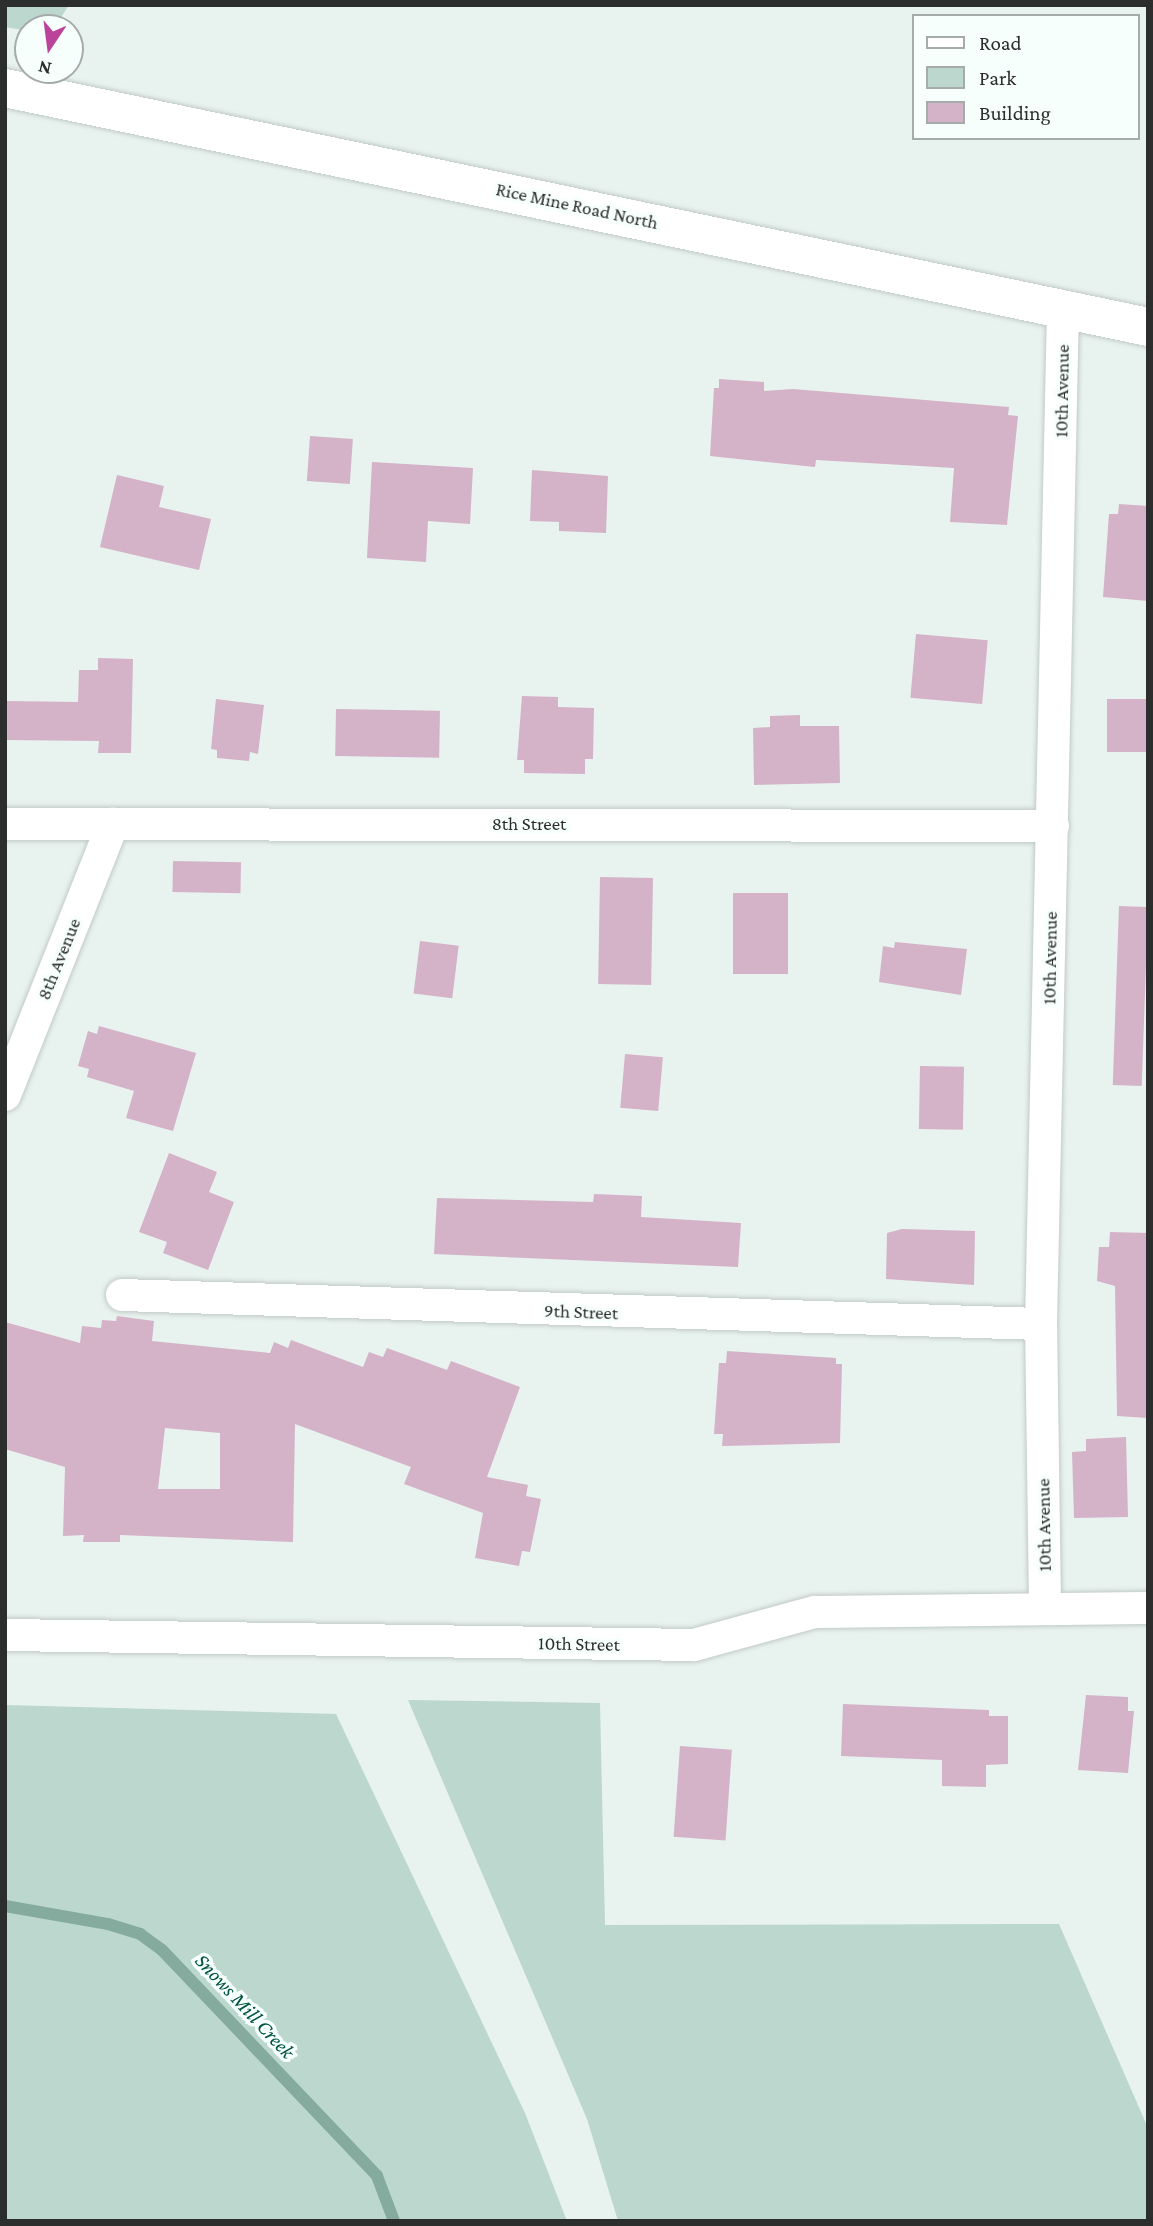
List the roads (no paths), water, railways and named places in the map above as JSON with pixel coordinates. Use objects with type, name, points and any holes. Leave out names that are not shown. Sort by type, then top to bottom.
[{"type":"main road","name":"Rice Mine Road North","points":[[5,88],[1148,327]]},
{"type":"street","name":"10th Avenue","points":[[1045,1606],[1041,1324],[1063,310]]},
{"type":"street","name":"8th Street","points":[[5,824],[1053,826]]},
{"type":"street","name":"8th Avenue","points":[[5,1095],[113,824]]},
{"type":"street","name":"9th Street","points":[[122,1296],[1041,1324]]},
{"type":"street","name":"10th Street","points":[[5,1635],[694,1645],[815,1612],[1045,1606],[1148,1608]]},
{"type":"waterway","name":"Snows Mill Creek","points":[[5,1906],[108,1924],[140,1934],[162,1950],[377,2176],[394,2221]]}]
